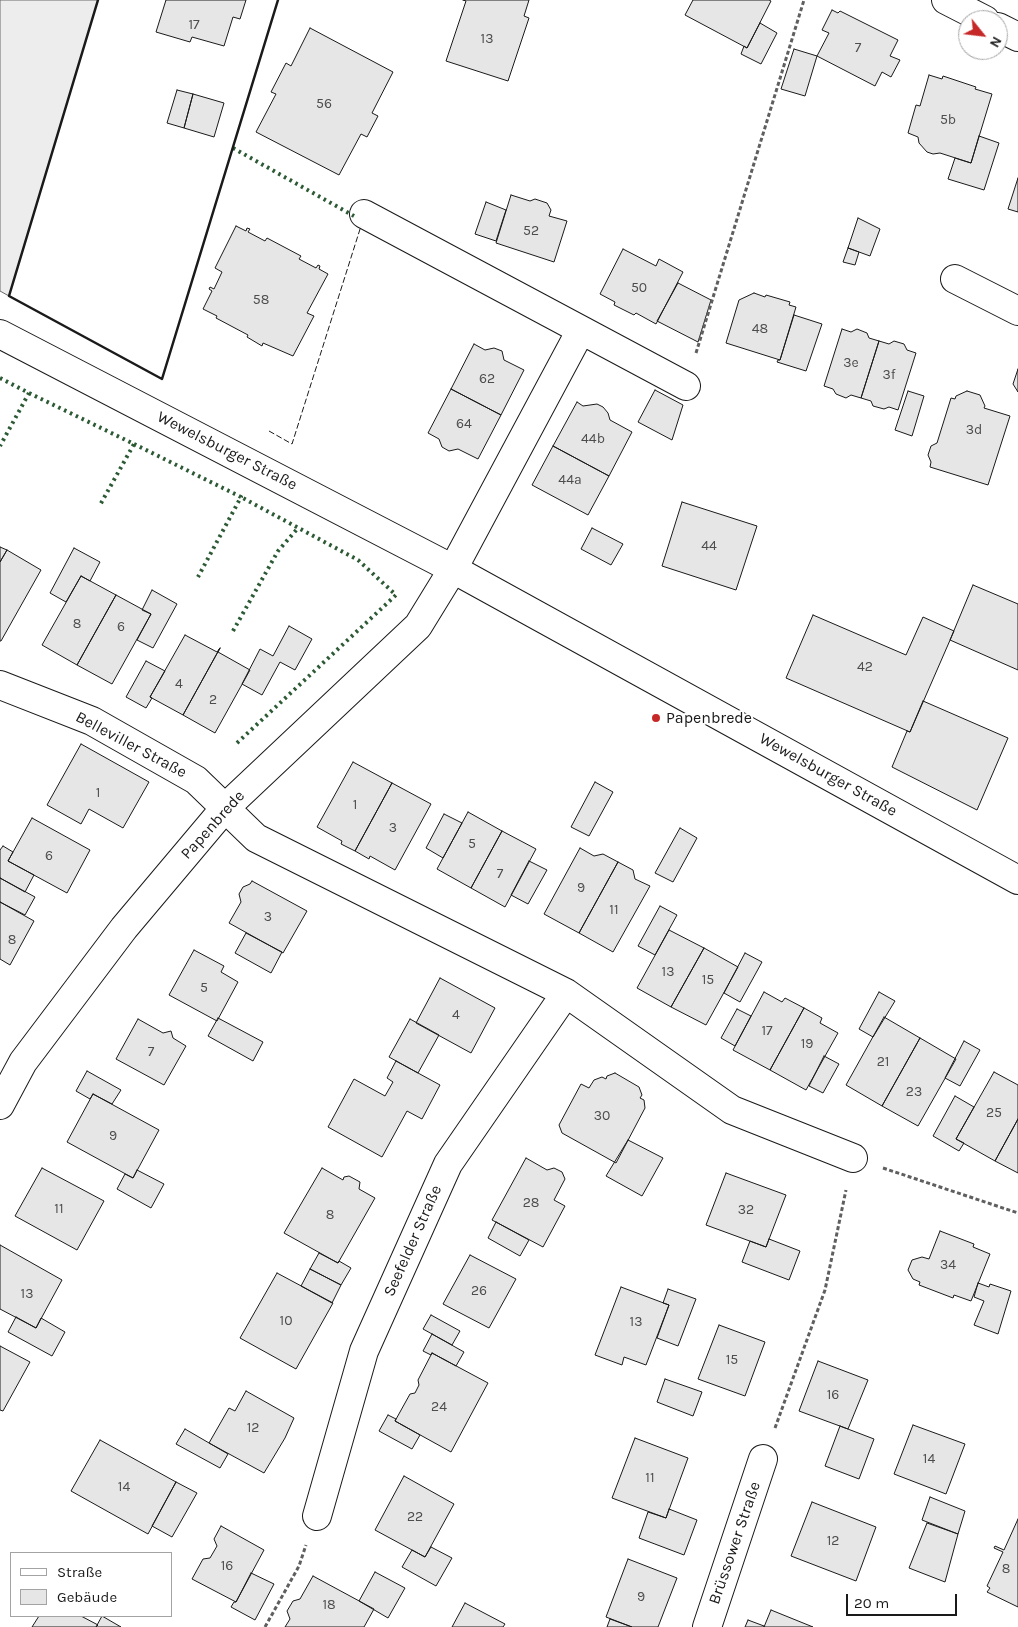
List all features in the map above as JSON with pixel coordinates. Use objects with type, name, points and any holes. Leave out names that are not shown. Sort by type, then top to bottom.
[{"type":"street","points":[[946,0],[966,10]]},
{"type":"street","points":[[364,214],[686,386]]},
{"type":"street","points":[[955,279],[1018,311]]},
{"type":"street","points":[[453,569],[581,330]]},
{"type":"street","name":"Wewelsburger Straße","points":[[0,334],[453,569],[1018,880]]},
{"type":"street","name":"Papenbrede","points":[[0,1105],[23,1062],[118,936],[225,808],[418,626],[453,569]]},
{"type":"street","name":"Belleviller Straße","points":[[0,685],[92,720],[196,780],[225,808]]},
{"type":"street","points":[[225,808],[256,838],[566,993],[732,1110],[853,1158]]},
{"type":"street","name":"Seefelder Straße","points":[[317,1516],[364,1351],[448,1164],[566,993]]},
{"type":"street","name":"Brüssower Straße","points":[[707,1627],[764,1459]]},
{"type":"path","points":[[686,386],[804,0]]},
{"type":"path","points":[[764,1459],[825,1290],[853,1158],[1018,1213]]},
{"type":"path","points":[[265,1627],[299,1566],[317,1516]]},
{"type":"shaded area","points":[[0,0],[98,0],[9,296],[0,291]]},
{"type":"building","points":[[166,0],[246,0],[240,19],[233,17],[224,46],[192,37],[190,42],[156,32]]},
{"type":"building","points":[[463,0],[529,0],[524,16],[529,18],[508,81],[446,61],[466,1]]},
{"type":"building","points":[[693,0],[771,1],[747,48],[685,15]]},
{"type":"building","points":[[832,10],[838,13],[840,11],[898,40],[890,56],[900,60],[891,77],[882,72],[875,86],[817,56],[829,33],[822,30]]},
{"type":"building","points":[[760,23],[777,33],[761,64],[741,54],[744,46],[747,48]]},
{"type":"building","points":[[310,28],[393,72],[372,113],[378,116],[367,137],[361,134],[339,175],[256,132],[276,94],[271,92],[286,63],[291,66]]},
{"type":"building","points":[[794,49],[817,56],[805,96],[781,89]]},
{"type":"building","points":[[929,75],[942,79],[943,76],[992,94],[971,163],[940,153],[933,154],[927,152],[919,143],[918,137],[908,133],[916,105],[920,106]]},
{"type":"building","points":[[177,90],[193,94],[184,128],[167,123]]},
{"type":"building","points":[[193,94],[224,103],[214,137],[184,128]]},
{"type":"building","points":[[979,136],[999,143],[984,190],[948,179],[955,158],[971,163]]},
{"type":"building","points":[[1018,178],[1018,212],[1008,209]]},
{"type":"building","points":[[511,195],[530,201],[535,199],[547,203],[551,210],[549,216],[567,221],[554,262],[496,243]]},
{"type":"building","points":[[486,202],[506,210],[496,241],[475,234]]},
{"type":"building","points":[[858,218],[880,229],[870,256],[848,248]]},
{"type":"building","points":[[236,226],[246,231],[247,228],[250,229],[248,232],[265,241],[267,238],[301,256],[299,259],[316,268],[318,265],[320,266],[319,269],[328,274],[307,313],[314,316],[293,356],[263,343],[262,346],[247,337],[248,335],[203,309],[212,291],[209,289],[210,287],[214,289],[222,272],[215,268]]},
{"type":"building","points":[[848,248],[859,252],[855,265],[843,262]]},
{"type":"building","points":[[623,249],[656,266],[659,259],[683,272],[656,324],[636,313],[634,315],[614,305],[615,302],[600,294]]},
{"type":"building","points":[[678,283],[711,300],[698,342],[657,321]]},
{"type":"building","points":[[754,293],[790,302],[789,305],[796,307],[780,360],[726,343],[739,300]]},
{"type":"building","points":[[794,315],[822,324],[806,371],[777,362],[780,360]]},
{"type":"building","points":[[842,329],[851,332],[857,329],[867,333],[869,338],[879,341],[861,398],[851,395],[846,398],[836,394],[833,389],[824,386]]},
{"type":"building","points":[[879,341],[889,344],[894,341],[904,344],[907,350],[916,353],[898,410],[889,407],[884,409],[873,406],[871,401],[861,398]]},
{"type":"building","points":[[474,344],[485,350],[494,348],[502,351],[504,360],[524,370],[501,415],[451,389]]},
{"type":"building","points":[[1018,369],[1018,392],[1013,384]]},
{"type":"building","points":[[451,389],[501,415],[478,459],[458,449],[449,451],[442,447],[439,439],[428,433]]},
{"type":"building","points":[[655,390],[683,405],[672,440],[638,422]]},
{"type":"building","points":[[908,391],[924,396],[912,436],[895,430]]},
{"type":"building","points":[[967,391],[980,395],[985,406],[984,408],[1010,416],[988,485],[930,467],[931,462],[928,455],[931,446],[937,443],[951,398],[955,399],[956,396]]},
{"type":"building","points":[[577,402],[583,406],[597,404],[603,407],[608,413],[610,420],[632,432],[609,476],[553,446]]},
{"type":"building","points":[[553,446],[609,476],[588,515],[532,485]]},
{"type":"building","points":[[682,502],[757,526],[736,590],[662,566]]},
{"type":"building","points":[[592,528],[623,544],[611,565],[581,549]]},
{"type":"building","points":[[0,547],[7,550],[0,562]]},
{"type":"building","points":[[74,548],[100,562],[90,581],[81,576],[66,602],[50,593]]},
{"type":"building","points":[[7,550],[41,570],[0,641],[0,562]]},
{"type":"building","points":[[81,576],[116,595],[77,665],[42,645]]},
{"type":"building","points":[[973,585],[1018,604],[1018,670],[950,640]]},
{"type":"building","points":[[152,590],[177,604],[153,648],[137,640],[151,614],[142,610]]},
{"type":"building","points":[[116,595],[151,614],[112,684],[77,665]]},
{"type":"building","points":[[813,615],[906,655],[923,617],[954,631],[910,732],[786,678]]},
{"type":"building","points":[[289,626],[312,639],[295,670],[280,662],[262,695],[242,684],[260,649],[273,656]]},
{"type":"building","points":[[185,635],[217,652],[220,648],[183,715],[150,697]]},
{"type":"building","points":[[220,648],[218,652],[250,670],[215,733],[183,715]]},
{"type":"building","points":[[146,661],[165,671],[146,708],[126,697]]},
{"type":"building","points":[[923,701],[1008,738],[977,810],[892,767],[907,731],[910,732]]},
{"type":"building","points":[[81,744],[149,782],[123,828],[89,809],[81,824],[47,805]]},
{"type":"building","points":[[353,762],[392,783],[355,851],[341,844],[342,841],[317,827]]},
{"type":"building","points":[[595,782],[613,792],[589,836],[571,827]]},
{"type":"building","points":[[392,783],[431,804],[395,870],[370,856],[369,859],[355,851]]},
{"type":"building","points":[[468,812],[502,831],[471,888],[437,869]]},
{"type":"building","points":[[444,814],[462,823],[443,858],[426,848]]},
{"type":"building","points":[[32,818],[90,850],[67,893],[8,861]]},
{"type":"building","points":[[680,828],[697,838],[673,882],[655,873]]},
{"type":"building","points":[[502,831],[536,849],[505,907],[471,888]]},
{"type":"building","points":[[3,846],[13,852],[8,861],[34,875],[25,892],[0,878],[0,850]]},
{"type":"building","points":[[580,848],[594,856],[603,854],[618,862],[579,933],[544,914]]},
{"type":"building","points":[[529,861],[547,870],[528,904],[511,895]]},
{"type":"building","points":[[618,862],[633,870],[635,879],[650,886],[613,952],[579,933]]},
{"type":"building","points":[[0,878],[35,897],[25,915],[0,902]]},
{"type":"building","points":[[252,881],[307,911],[283,953],[229,923],[241,902],[239,894],[243,887]]},
{"type":"building","points":[[0,902],[34,921],[10,965],[0,959]]},
{"type":"building","points":[[660,906],[677,915],[655,955],[638,946]]},
{"type":"building","points":[[669,930],[704,948],[671,1007],[637,988]]},
{"type":"building","points":[[246,933],[282,952],[271,973],[235,953]]},
{"type":"building","points":[[704,948],[738,967],[706,1025],[671,1007]]},
{"type":"building","points":[[194,950],[224,966],[221,972],[238,982],[217,1021],[169,995]]},
{"type":"building","points":[[745,953],[762,962],[740,1002],[724,993]]},
{"type":"building","points":[[440,978],[495,1008],[471,1053],[416,1023]]},
{"type":"building","points":[[764,992],[782,1002],[785,998],[804,1008],[770,1070],[733,1050]]},
{"type":"building","points":[[879,992],[895,1001],[873,1037],[859,1029]]},
{"type":"building","points":[[804,1008],[822,1018],[820,1023],[838,1033],[806,1090],[770,1070]]},
{"type":"building","points":[[737,1009],[751,1016],[735,1046],[721,1038]]},
{"type":"building","points":[[884,1017],[920,1038],[882,1106],[846,1085]]},
{"type":"building","points":[[218,1018],[263,1042],[253,1061],[208,1036]]},
{"type":"building","points":[[138,1019],[163,1033],[171,1031],[173,1038],[186,1046],[164,1085],[116,1059]]},
{"type":"building","points":[[410,1019],[439,1035],[418,1073],[389,1057]]},
{"type":"building","points":[[920,1038],[956,1059],[918,1126],[882,1106]]},
{"type":"building","points":[[964,1041],[980,1050],[960,1086],[945,1078]]},
{"type":"building","points":[[824,1056],[839,1064],[823,1093],[809,1086]]},
{"type":"building","points":[[396,1061],[440,1085],[422,1119],[407,1111],[382,1157],[328,1127],[354,1079],[385,1096],[393,1082],[387,1078]]},
{"type":"building","points":[[87,1071],[121,1090],[112,1104],[93,1094],[90,1099],[76,1091]]},
{"type":"building","points":[[994,1072],[1018,1085],[1018,1119],[995,1161],[956,1139]]},
{"type":"building","points":[[615,1073],[639,1087],[642,1095],[640,1098],[644,1100],[645,1108],[616,1163],[562,1133],[559,1125],[581,1084],[589,1088],[594,1080],[602,1077],[606,1079],[607,1076]]},
{"type":"building","points":[[93,1094],[159,1130],[133,1178],[67,1142]]},
{"type":"building","points":[[955,1096],[974,1107],[956,1139],[964,1143],[959,1151],[933,1136]]},
{"type":"building","points":[[1018,1119],[1018,1173],[995,1161]]},
{"type":"building","points":[[628,1140],[663,1158],[642,1196],[606,1176]]},
{"type":"building","points":[[526,1158],[547,1170],[554,1168],[562,1172],[565,1179],[554,1200],[565,1206],[543,1247],[492,1220]]},
{"type":"building","points":[[42,1168],[104,1201],[77,1250],[15,1216]]},
{"type":"building","points":[[322,1168],[343,1180],[344,1177],[349,1176],[360,1182],[359,1189],[375,1198],[338,1263],[284,1233]]},
{"type":"building","points":[[137,1170],[164,1184],[151,1208],[117,1189],[125,1174],[133,1178]]},
{"type":"building","points":[[726,1173],[786,1195],[766,1247],[706,1225]]},
{"type":"building","points":[[496,1222],[529,1240],[520,1256],[488,1238]]},
{"type":"building","points":[[940,1231],[974,1244],[973,1247],[990,1254],[971,1301],[954,1295],[953,1298],[919,1285],[920,1282],[913,1279],[908,1270],[912,1260],[922,1257],[929,1259]]},
{"type":"building","points":[[769,1239],[800,1251],[789,1280],[742,1262],[750,1241],[766,1247]]},
{"type":"building","points":[[0,1245],[62,1280],[36,1328],[0,1309]]},
{"type":"building","points":[[319,1253],[351,1268],[341,1285],[310,1269]]},
{"type":"building","points":[[470,1255],[516,1279],[489,1328],[443,1304]]},
{"type":"building","points":[[310,1269],[341,1285],[332,1303],[301,1286]]},
{"type":"building","points":[[277,1273],[333,1303],[296,1369],[240,1338]]},
{"type":"building","points":[[978,1283],[989,1287],[990,1284],[1011,1291],[998,1334],[974,1325],[984,1301],[974,1297]]},
{"type":"building","points":[[621,1287],[669,1305],[646,1365],[624,1357],[622,1365],[595,1355]]},
{"type":"building","points":[[668,1289],[696,1299],[678,1346],[657,1338],[669,1305],[663,1303]]},
{"type":"building","points":[[431,1315],[460,1331],[452,1345],[423,1329]]},
{"type":"building","points":[[16,1317],[36,1328],[41,1318],[65,1332],[52,1356],[8,1332]]},
{"type":"building","points":[[719,1325],[765,1342],[745,1396],[698,1379]]},
{"type":"building","points":[[432,1334],[464,1352],[456,1366],[432,1353],[431,1355],[423,1351]]},
{"type":"building","points":[[0,1346],[30,1362],[3,1411],[0,1410]]},
{"type":"building","points":[[432,1353],[488,1383],[451,1452],[395,1421],[410,1394],[415,1393],[419,1385],[418,1380]]},
{"type":"building","points":[[818,1361],[868,1380],[848,1429],[799,1411]]},
{"type":"building","points":[[665,1379],[702,1392],[693,1416],[657,1402]]},
{"type":"building","points":[[246,1391],[294,1418],[285,1438],[264,1473],[209,1443],[229,1408],[235,1411]]},
{"type":"building","points":[[388,1415],[420,1435],[412,1449],[379,1431]]},
{"type":"building","points":[[913,1425],[965,1444],[946,1494],[894,1474]]},
{"type":"building","points":[[840,1426],[874,1439],[859,1479],[825,1466]]},
{"type":"building","points":[[185,1429],[228,1454],[220,1468],[176,1444]]},
{"type":"building","points":[[635,1438],[688,1458],[666,1518],[612,1498]]},
{"type":"building","points":[[100,1440],[176,1482],[148,1534],[71,1491]]},
{"type":"building","points":[[404,1476],[454,1504],[425,1557],[375,1530]]},
{"type":"building","points":[[176,1482],[197,1493],[172,1537],[152,1526]]},
{"type":"building","points":[[930,1497],[965,1511],[958,1534],[922,1520]]},
{"type":"building","points":[[812,1502],[876,1527],[856,1581],[791,1556]]},
{"type":"building","points":[[669,1509],[697,1520],[684,1555],[639,1538],[648,1512],[666,1518]]},
{"type":"building","points":[[1018,1519],[1018,1607],[987,1592],[990,1588],[987,1586],[1003,1552],[994,1548],[995,1546],[1004,1550]]},
{"type":"building","points":[[927,1523],[958,1534],[945,1582],[909,1568]]},
{"type":"building","points":[[221,1526],[264,1550],[236,1602],[192,1579],[203,1559],[210,1558],[217,1546],[214,1539]]},
{"type":"building","points":[[431,1547],[452,1558],[436,1586],[402,1567],[412,1550],[425,1557]]},
{"type":"building","points":[[628,1559],[677,1578],[658,1627],[632,1627],[606,1617]]},
{"type":"building","points":[[375,1572],[405,1588],[388,1618],[359,1601]]},
{"type":"building","points":[[251,1573],[274,1584],[255,1620],[231,1607],[236,1602]]},
{"type":"building","points":[[313,1576],[374,1609],[364,1627],[285,1627],[290,1619],[287,1611],[293,1601],[300,1599]]},
{"type":"building","points":[[465,1603],[505,1624],[503,1627],[452,1627]]},
{"type":"building","points":[[771,1610],[813,1627],[764,1627]]},
{"type":"building","points":[[38,1617],[83,1617],[98,1625],[96,1627],[32,1627]]},
{"type":"building","points":[[101,1617],[104,1617],[121,1627],[96,1627]]},
{"type":"building","points":[[610,1619],[632,1627],[607,1627]]},
{"type":"building","points":[[748,1620],[764,1626],[764,1627],[745,1627]]},
{"type":"hedge","points":[[233,148],[354,216]]},
{"type":"hedge","points":[[0,378],[29,393],[0,446]]},
{"type":"hedge","points":[[29,393],[134,444],[100,505]]},
{"type":"hedge","points":[[134,444],[241,497],[198,577]]},
{"type":"hedge","points":[[237,743],[396,595],[358,560],[241,497]]},
{"type":"hedge","points":[[233,631],[278,551],[298,528]]},
{"type":"fence","points":[[269,431],[292,444],[361,226]]},
{"type":"wall","points":[[98,0],[9,296],[162,379],[278,0]]},
{"type":"place","name":"Papenbrede","points":[[656,718]]}]
